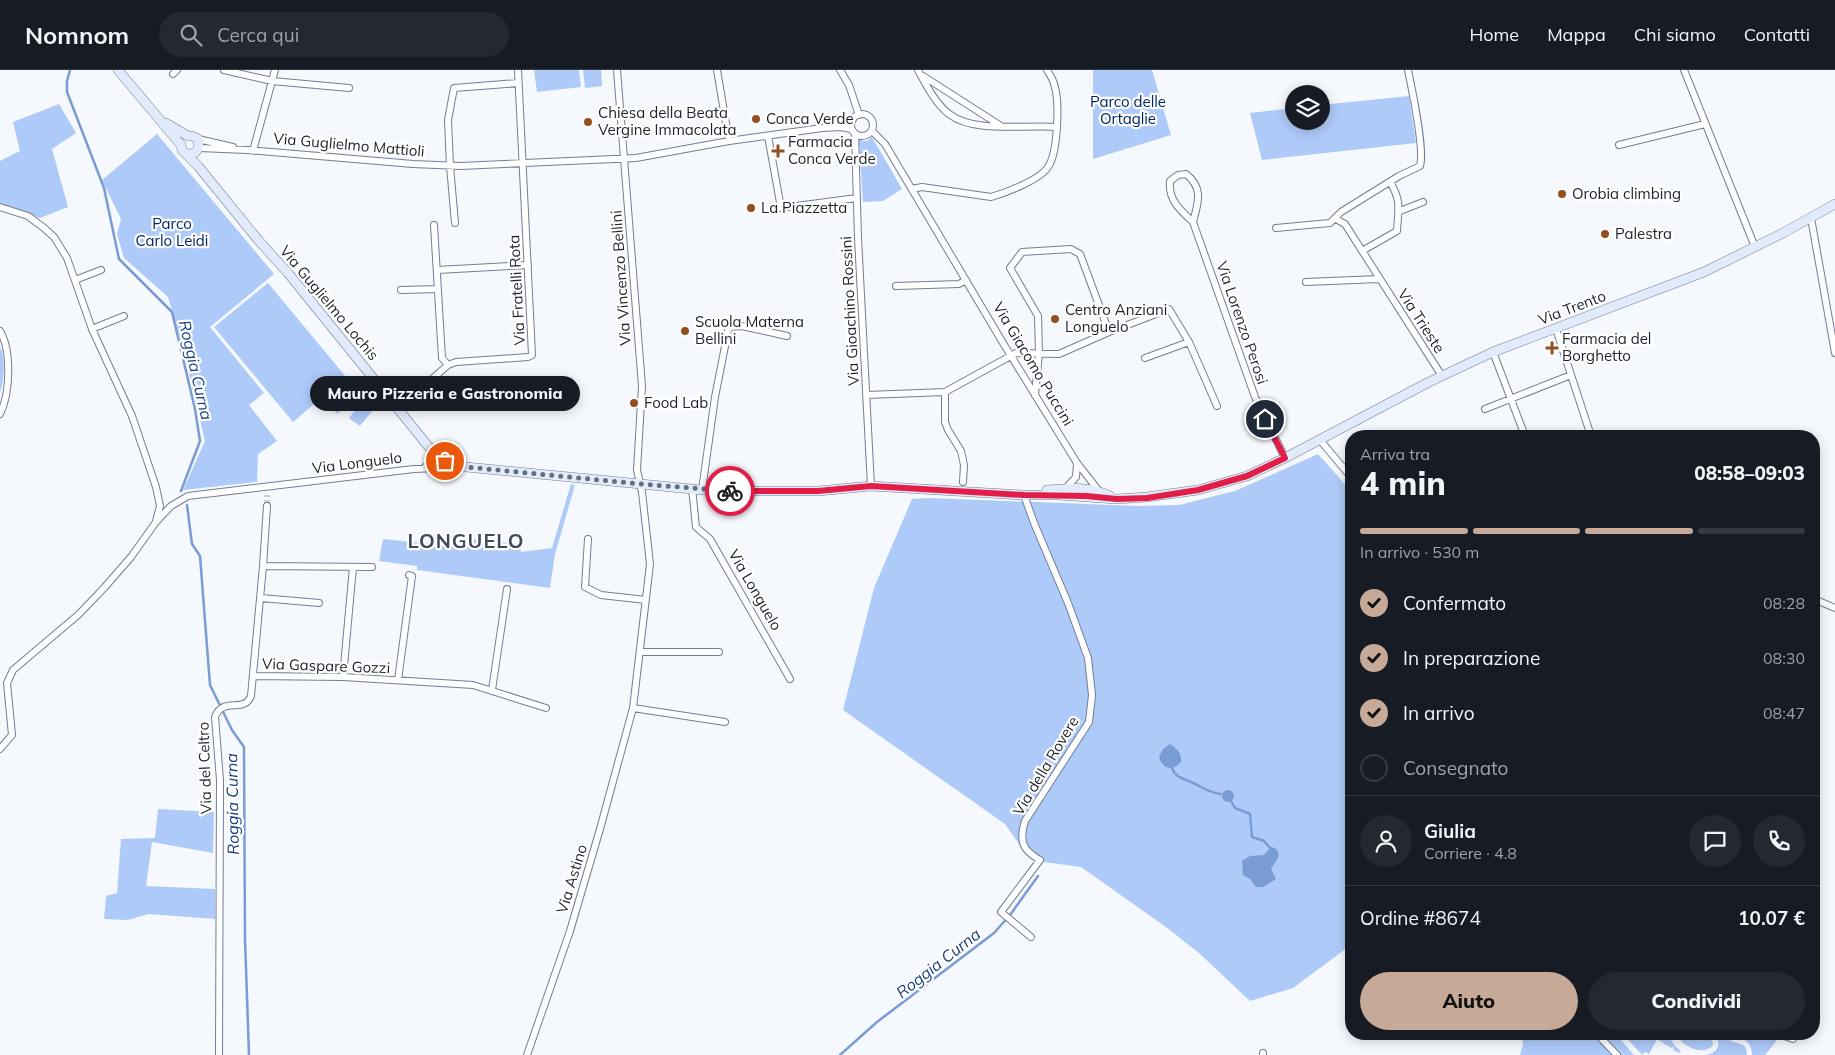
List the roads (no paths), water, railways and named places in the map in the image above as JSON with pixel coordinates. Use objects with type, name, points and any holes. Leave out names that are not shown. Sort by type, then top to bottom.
[{"type":"street","name":"Via Guglielmo Lochis","points":[[118,70],[181,145],[182,150],[198,166],[399,408],[428,446],[445,461],[466,467]]},
{"type":"street","points":[[224,70],[272,82],[349,88]]},
{"type":"street","points":[[250,150],[275,70]]},
{"type":"street","name":"Via Fratelli Rota","points":[[448,365],[456,362],[528,357],[532,355],[518,70]]},
{"type":"street","name":"Via Vincenzo Bellini","points":[[617,70],[642,386],[637,470],[641,484]]},
{"type":"street","points":[[718,70],[729,141]]},
{"type":"street","points":[[840,70],[849,85],[856,117],[853,132],[864,136],[872,131]]},
{"type":"street","points":[[912,189],[922,187],[991,197],[1000,195],[1041,175],[1049,167],[1056,142],[1057,127],[1055,85],[1047,70]]},
{"type":"street","points":[[1276,228],[1330,224],[1341,212],[1399,176],[1417,168],[1421,163],[1420,142],[1408,70]]},
{"type":"street","points":[[1684,70],[1755,247]]},
{"type":"street","points":[[919,72],[941,106],[954,118],[966,123],[1000,126],[1057,127]]},
{"type":"street","points":[[919,72],[1000,126]]},
{"type":"street","points":[[455,223],[448,120],[454,88],[518,83]]},
{"type":"street","name":"Via Giacomo Puccini","points":[[856,117],[867,115],[872,119],[872,131],[885,144],[1077,463],[1099,491],[1117,499]]},
{"type":"street","name":"Via Guglielmo Mattioli","points":[[822,128],[856,117]]},
{"type":"street","name":"Via Guglielmo Mattioli","points":[[159,119],[188,136],[250,150]]},
{"type":"street","points":[[1619,145],[1705,124]]},
{"type":"street","name":"Via Guglielmo Mattioli","points":[[186,154],[197,150],[250,150],[450,166],[624,159],[669,153],[729,141],[822,128],[841,126],[853,132]]},
{"type":"street","name":"Via Gioachino Rossini","points":[[853,132],[871,486]]},
{"type":"street","points":[[181,145],[183,139],[188,136]]},
{"type":"street","points":[[768,136],[781,208],[857,198]]},
{"type":"street","points":[[198,139],[198,166]]},
{"type":"street","name":"Via Lorenzo Perosi","points":[[1193,222],[1200,199],[1194,180],[1186,174],[1178,175],[1170,181],[1170,189],[1175,206],[1193,222],[1255,397],[1285,458]]},
{"type":"street","points":[[1362,251],[1396,231],[1400,211],[1395,190],[1390,182]]},
{"type":"street","points":[[1400,211],[1423,202]]},
{"type":"street","name":"Via Trento","points":[[1320,440],[1442,376],[1493,352],[1704,272],[1812,218],[1835,204]]},
{"type":"street","points":[[0,207],[28,216],[54,237],[67,258],[92,329],[132,416],[156,487],[160,506],[156,522]]},
{"type":"street","points":[[1812,218],[1835,353]]},
{"type":"street","name":"Via Trieste","points":[[1336,219],[1345,224],[1442,376]]},
{"type":"street","points":[[399,408],[448,365],[442,358],[434,225]]},
{"type":"street","points":[[1035,395],[1039,354],[1038,316],[1010,268],[1022,252],[1070,248],[1080,254],[1109,332]]},
{"type":"street","points":[[437,270],[528,264]]},
{"type":"street","points":[[74,280],[101,270]]},
{"type":"street","name":"Via Trieste","points":[[1306,282],[1380,279]]},
{"type":"street","points":[[896,286],[959,284],[966,280]]},
{"type":"street","points":[[401,290],[438,289]]},
{"type":"street","points":[[867,395],[944,392],[1016,353],[1059,354],[1169,309],[1189,342],[1217,406]]},
{"type":"street","points":[[92,329],[124,316]]},
{"type":"street","points":[[702,490],[715,398],[730,327],[742,326],[787,336]]},
{"type":"street","points":[[1556,329],[1589,430]]},
{"type":"street","points":[[0,331],[4,337],[8,386],[0,414]]},
{"type":"street","points":[[1145,358],[1189,342]]},
{"type":"street","points":[[1493,352],[1523,430]]},
{"type":"street","points":[[1486,409],[1571,375]]},
{"type":"street","points":[[944,392],[945,422],[961,450],[964,466],[963,482]]},
{"type":"street","points":[[1320,440],[1345,470]]},
{"type":"street","name":"Via Longuelo","points":[[0,749],[12,735],[6,683],[13,670],[78,615],[104,588],[170,506],[188,496],[268,491],[414,469],[466,467],[702,490],[791,492],[871,486],[999,494],[1117,499],[1147,498],[1198,490],[1247,476],[1320,440]]},
{"type":"street","points":[[414,469],[430,466],[434,461],[428,446]]},
{"type":"street","points":[[1043,495],[1060,492],[1067,488],[1076,478],[1077,463]]},
{"type":"street","name":"Via Astino","points":[[527,1055],[570,931],[633,708],[650,564],[641,484]]},
{"type":"street","name":"Via Longuelo","points":[[692,488],[696,526],[710,539],[790,679]]},
{"type":"street","name":"Via Longuelo","points":[[999,494],[1067,488],[1099,491]]},
{"type":"street","name":"Via della Rovere","points":[[1024,495],[1088,658],[1092,695],[1089,722],[1025,821],[1021,835],[1024,847],[1030,855],[1040,860],[1001,912],[1031,937]]},
{"type":"street","name":"Via del Celtro","points":[[219,1055],[220,789],[214,723],[216,712],[223,706],[243,704],[249,700],[252,692],[264,566],[267,506]]},
{"type":"street","points":[[588,539],[585,587],[601,595],[646,600]]},
{"type":"street","points":[[264,566],[372,568]]},
{"type":"street","points":[[342,677],[353,567]]},
{"type":"street","name":"Via Gaspare Gozzi","points":[[398,680],[411,576]]},
{"type":"street","points":[[492,690],[507,589]]},
{"type":"street","points":[[261,598],[319,603]]},
{"type":"street","points":[[1820,602],[1835,608]]},
{"type":"street","points":[[640,652],[719,652]]},
{"type":"street","name":"Via Gaspare Gozzi","points":[[253,676],[342,677],[473,685],[546,708]]},
{"type":"street","points":[[633,708],[725,722]]},
{"type":"street","points":[[1603,1040],[1617,1055]]},
{"type":"waterway","name":"Roggia Curna","points":[[70,70],[67,92],[104,188],[119,259],[172,312],[195,409],[200,441],[181,491]]},
{"type":"waterway","name":"Roggia Curna","points":[[187,505],[192,544],[200,556],[210,685],[232,730],[244,747],[245,939],[249,1055]]},
{"type":"waterway","points":[[1172,768],[1179,777],[1208,791],[1221,794]]},
{"type":"waterway","points":[[1231,801],[1235,808],[1250,814],[1252,837],[1264,841],[1270,848]]},
{"type":"waterway","name":"Roggia Curna","points":[[840,1055],[877,1022],[994,933],[1010,915],[1038,876]]},
{"type":"tunnel","points":[[267,495],[267,506]]},
{"type":"place","name":"Conca Verde","points":[[756,119]]},
{"type":"place","name":"Chiesa della Beata Vergine Immacolata","points":[[588,122]]},
{"type":"place","name":"Farmacia Conca Verde","points":[[778,151]]},
{"type":"place","name":"Orobia climbing","points":[[1562,194]]},
{"type":"place","name":"La Piazzetta","points":[[751,208]]},
{"type":"place","name":"Palestra","points":[[1605,234]]},
{"type":"place","name":"Centro Anziani Longuelo","points":[[1055,319]]},
{"type":"place","name":"Scuola Materna Bellini","points":[[685,331]]},
{"type":"place","name":"Farmacia del Borghetto","points":[[1552,348]]},
{"type":"place","name":"Food Lab","points":[[634,403]]},
{"type":"place","name":"Mauro Pizzeria e Gastronomia","points":[[445,461]]},
{"type":"district","name":"LONGUELO","points":[[466,541]]},
{"type":"park label","name":"Parco delle Ortaglie","points":[[1128,110]]},
{"type":"park label","name":"Parco Carlo Leidi","points":[[172,232]]}]
